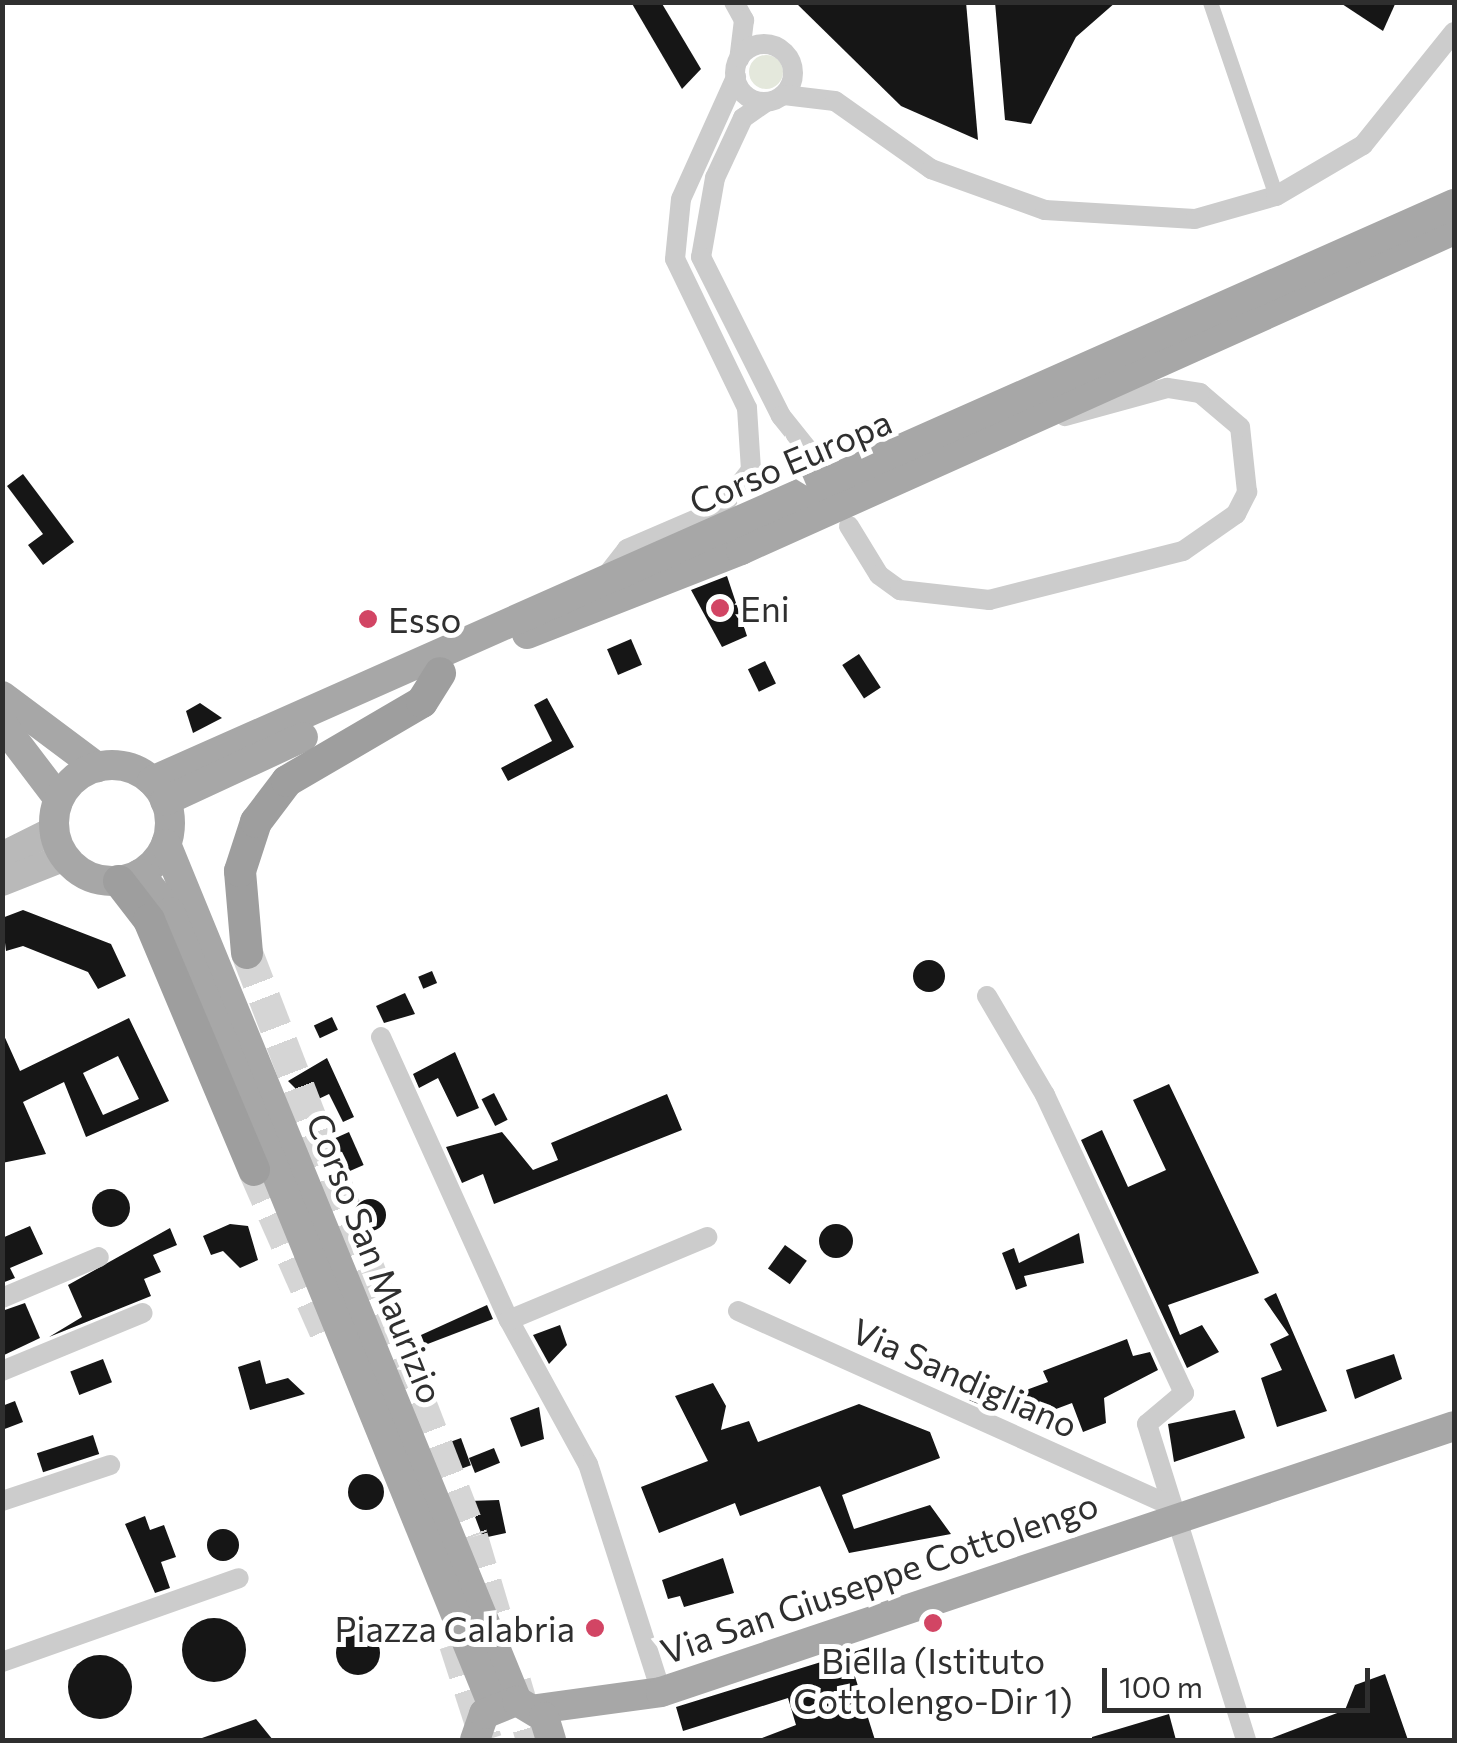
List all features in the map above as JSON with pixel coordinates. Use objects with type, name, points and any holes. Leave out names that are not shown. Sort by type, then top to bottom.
[{"type":"highway","points":[[247,954],[240,871],[256,822],[286,781],[422,702],[440,673]]},
{"type":"highway","points":[[130,877],[254,1170]]},
{"type":"main road","name":"Corso Europa","points":[[159,791],[607,575],[734,528],[1454,204]]},
{"type":"main road","name":"Corso Europa","points":[[159,791],[1018,426],[1454,230]]},
{"type":"main road","points":[[2,696],[97,767],[159,791],[166,844],[130,877],[88,876],[59,844],[59,799],[2,724]]},
{"type":"main road","points":[[59,799],[97,767]]},
{"type":"main road","points":[[2,856],[59,844]]},
{"type":"main road","points":[[2,882],[59,844]]},
{"type":"main road","name":"Corso San Maurizio","points":[[166,844],[516,1705]]},
{"type":"main road","name":"Corso San Maurizio","points":[[130,877],[170,912],[516,1705]]},
{"type":"main road","name":"Via San Giuseppe Cottolengo","points":[[516,1705],[611,1705],[661,1692],[1168,1510],[1454,1426]]},
{"type":"main road","points":[[475,1740],[516,1705],[555,1740]]},
{"type":"main road","name":"Via San Giuseppe Cottolengo","points":[[555,1740],[611,1705]]},
{"type":"street","points":[[734,2],[744,20],[737,68],[742,92],[835,101],[931,169],[1045,210],[1194,219],[1276,196],[1389,124],[1454,32]]},
{"type":"street","points":[[1210,2],[1276,196]]},
{"type":"street","points":[[607,575],[627,549],[720,510],[751,470],[747,408],[675,259],[681,199],[737,68],[754,46],[782,50],[793,77],[774,98],[742,118],[715,178],[701,258],[780,416],[821,466]]},
{"type":"street","points":[[849,526],[879,575],[900,590],[989,600],[1183,551],[1236,514],[1248,492],[1240,426],[1216,401],[1186,389],[1018,426]]},
{"type":"street","points":[[987,996],[1045,1095],[1184,1392],[1147,1424],[1168,1510],[1246,1740]]},
{"type":"street","points":[[381,1037],[509,1320],[588,1464],[661,1692]]},
{"type":"street","points":[[509,1320],[707,1237]]},
{"type":"street","points":[[2,1298],[99,1256]]},
{"type":"street","name":"Via Sandigliano","points":[[738,1311],[1168,1510]]},
{"type":"street","points":[[2,1371],[143,1313]]},
{"type":"street","points":[[2,1502],[110,1465]]},
{"type":"street","points":[[2,1662],[240,1578]]},
{"type":"shaded area","points":[[766,55],[778,60],[783,72],[778,84],[766,89],[754,84],[749,72],[754,60]]},
{"type":"building","points":[[631,2],[661,2],[701,69],[682,89]]},
{"type":"building","points":[[795,2],[966,2],[978,140],[901,106]]},
{"type":"building","points":[[995,2],[1116,2],[1076,37],[1031,124],[1005,120]]},
{"type":"building","points":[[1339,2],[1396,2],[1383,31]]},
{"type":"building","points":[[23,474],[74,542],[43,565],[28,545],[43,534],[7,486]]},
{"type":"building","points":[[727,576],[747,636],[722,647],[691,590]]},
{"type":"building","points":[[631,639],[642,665],[618,675],[607,649]]},
{"type":"building","points":[[859,654],[881,688],[864,698],[842,665]]},
{"type":"building","points":[[765,661],[776,683],[759,692],[748,669]]},
{"type":"building","points":[[547,698],[574,747],[508,781],[501,768],[552,741],[534,705]]},
{"type":"building","points":[[200,703],[222,718],[193,733],[186,711]]},
{"type":"building","points":[[23,910],[111,944],[126,976],[98,989],[88,972],[23,946],[6,951],[2,918]]},
{"type":"building","points":[[929,960],[940,965],[945,976],[940,987],[929,992],[918,987],[913,976],[918,965]]},
{"type":"building","points":[[432,971],[437,983],[423,989],[418,977]]},
{"type":"building","points":[[405,993],[415,1014],[384,1023],[376,1006]]},
{"type":"building","points":[[332,1017],[338,1030],[320,1038],[314,1025]]},
{"type":"building","points":[[129,1018],[169,1101],[86,1137],[64,1082],[23,1102],[46,1154],[2,1163],[2,1031],[20,1071]],"holes":[[[118,1056],[139,1099],[103,1115],[83,1073]]]},
{"type":"building","points":[[455,1052],[479,1108],[457,1117],[438,1078],[419,1088],[413,1074]]},
{"type":"building","points":[[327,1058],[354,1117],[343,1122],[329,1094],[310,1103],[288,1081]]},
{"type":"building","points":[[1169,1084],[1259,1273],[1168,1305],[1180,1335],[1202,1325],[1219,1352],[1187,1368],[1081,1140],[1102,1130],[1128,1187],[1166,1170],[1133,1100]]},
{"type":"building","points":[[494,1093],[508,1120],[495,1126],[482,1099]]},
{"type":"building","points":[[667,1094],[682,1130],[494,1204],[483,1174],[462,1183],[446,1147],[502,1132],[533,1170],[558,1160],[551,1143]]},
{"type":"building","points":[[349,1132],[364,1165],[339,1176],[324,1143]]},
{"type":"building","points":[[111,1189],[124,1195],[130,1208],[124,1221],[111,1227],[98,1221],[92,1208],[98,1195]]},
{"type":"building","points":[[370,1199],[381,1204],[386,1215],[381,1226],[370,1231],[359,1226],[354,1215],[359,1204]]},
{"type":"building","points":[[230,1224],[248,1226],[258,1260],[240,1268],[223,1251],[211,1255],[203,1236]]},
{"type":"building","points":[[836,1224],[848,1229],[853,1241],[848,1253],[836,1258],[824,1253],[819,1241],[824,1229]]},
{"type":"building","points":[[30,1226],[43,1254],[10,1268],[15,1278],[2,1283],[2,1238]]},
{"type":"building","points":[[170,1228],[177,1245],[153,1255],[161,1272],[144,1279],[151,1296],[49,1337],[82,1317],[68,1285]]},
{"type":"building","points":[[1079,1233],[1084,1263],[1024,1276],[1027,1286],[1016,1290],[1002,1253],[1014,1248],[1019,1263]]},
{"type":"building","points":[[785,1245],[807,1261],[790,1284],[768,1268]]},
{"type":"building","points":[[1276,1293],[1327,1411],[1277,1427],[1261,1378],[1282,1370],[1270,1344],[1289,1335],[1264,1299]]},
{"type":"building","points":[[25,1303],[40,1338],[2,1356],[2,1311]]},
{"type":"building","points":[[487,1305],[493,1319],[425,1345],[421,1335]]},
{"type":"building","points":[[560,1325],[567,1345],[549,1364],[533,1335]]},
{"type":"building","points":[[1127,1339],[1133,1356],[1150,1352],[1158,1370],[1104,1398],[1106,1423],[1083,1432],[1072,1403],[1024,1421],[1015,1394],[1048,1382],[1043,1371]]},
{"type":"building","points":[[1394,1354],[1402,1379],[1355,1399],[1346,1370]]},
{"type":"building","points":[[103,1359],[112,1382],[79,1395],[70,1372]]},
{"type":"building","points":[[260,1360],[266,1384],[288,1378],[305,1394],[250,1410],[238,1367]]},
{"type":"building","points":[[713,1383],[726,1406],[721,1430],[749,1421],[758,1442],[859,1404],[930,1432],[940,1458],[842,1495],[854,1529],[930,1505],[951,1534],[849,1553],[820,1486],[740,1516],[735,1503],[659,1533],[641,1487],[708,1461],[675,1396]]},
{"type":"building","points":[[997,1389],[1003,1404],[990,1409],[969,1400]]},
{"type":"building","points":[[15,1401],[23,1422],[2,1430],[2,1406]]},
{"type":"building","points":[[539,1407],[544,1439],[521,1447],[510,1418]]},
{"type":"building","points":[[1235,1410],[1245,1438],[1174,1462],[1168,1424]]},
{"type":"building","points":[[93,1435],[99,1454],[43,1472],[37,1453]]},
{"type":"building","points":[[461,1438],[471,1465],[446,1474],[436,1447]]},
{"type":"building","points":[[494,1448],[500,1463],[475,1473],[469,1458]]},
{"type":"building","points":[[366,1474],[378,1480],[384,1492],[378,1504],[366,1510],[354,1504],[348,1492],[354,1480]]},
{"type":"building","points":[[499,1500],[506,1533],[483,1538],[469,1501]]},
{"type":"building","points":[[145,1516],[150,1530],[164,1525],[176,1557],[161,1562],[170,1588],[155,1593],[125,1524]]},
{"type":"building","points":[[223,1529],[235,1533],[239,1545],[235,1557],[223,1561],[211,1557],[207,1545],[211,1533]]},
{"type":"building","points":[[723,1558],[734,1593],[684,1607],[680,1596],[668,1599],[662,1580]]},
{"type":"building","points":[[214,1618],[236,1628],[246,1650],[236,1672],[214,1682],[192,1672],[182,1650],[192,1628]]},
{"type":"building","points":[[358,1631],[373,1638],[380,1653],[373,1668],[358,1675],[343,1668],[336,1653],[343,1638]]},
{"type":"building","points":[[876,1645],[880,1658],[852,1667],[875,1740],[757,1740],[796,1725],[788,1698],[683,1731],[676,1707]]},
{"type":"building","points":[[100,1655],[123,1664],[132,1687],[123,1710],[100,1719],[77,1710],[68,1687],[77,1664]]},
{"type":"building","points":[[1385,1674],[1408,1740],[1267,1740],[1345,1710],[1355,1685]]},
{"type":"building","points":[[1169,1714],[1176,1740],[1092,1740],[1092,1737]]},
{"type":"building","points":[[256,1719],[273,1740],[202,1740],[202,1738]]},
{"type":"tunnel","points":[[247,953],[472,1537],[500,1631]]},
{"type":"tunnel","points":[[254,1170],[329,1340]]},
{"type":"tunnel","points":[[455,1644],[486,1740]]},
{"type":"tunnel","points":[[515,1682],[532,1740]]},
{"type":"place","name":"Eni","points":[[720,608]]},
{"type":"place","name":"Esso","points":[[368,619]]},
{"type":"place","name":"Biella (Istituto Cottolengo-Dir 1)","points":[[933,1623]]},
{"type":"place","name":"Piazza Calabria","points":[[595,1628]]}]
